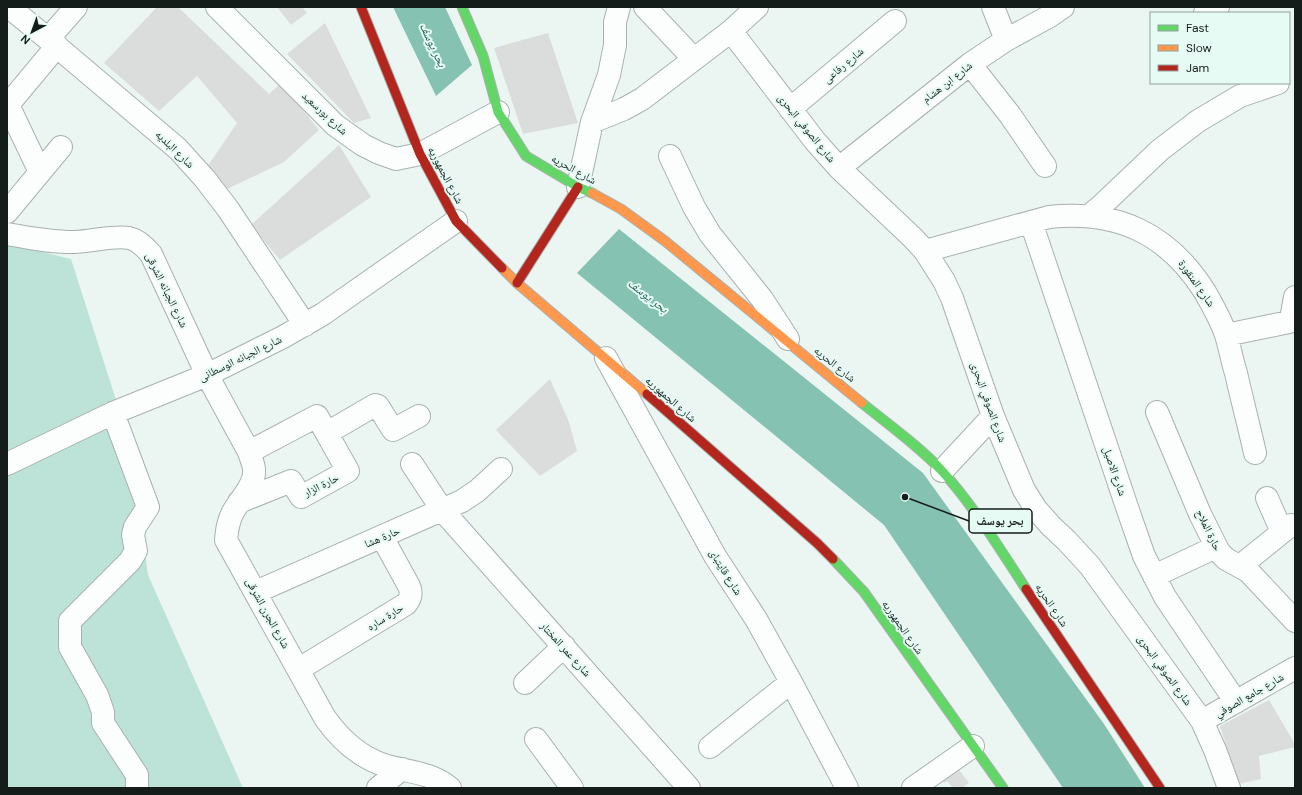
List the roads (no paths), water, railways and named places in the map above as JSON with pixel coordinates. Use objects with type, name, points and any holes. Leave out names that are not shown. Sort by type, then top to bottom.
[{"type":"street","name":"شارع البلديه","points":[[9,7],[53,42],[178,150],[205,179],[228,209],[305,325]]},
{"type":"street","points":[[40,172],[8,105],[76,7]]},
{"type":"street","name":"شارع بورسعيد","points":[[217,7],[335,125],[348,136],[374,150],[396,159],[420,154],[498,112]]},
{"type":"street","name":"شارع الجمهوريه","points":[[361,7],[420,154],[456,221],[517,283],[605,357],[817,543],[849,575],[864,592],[1003,788]]},
{"type":"street","name":"شارع الحريه","points":[[462,7],[484,56],[498,112],[526,156],[578,187],[603,199],[643,225],[898,430],[942,471],[961,493],[979,518],[1160,788]]},
{"type":"street","points":[[517,283],[578,187],[592,122],[609,74],[615,45],[615,22],[619,7]]},
{"type":"street","points":[[645,7],[694,59]]},
{"type":"street","points":[[592,122],[624,109],[642,99],[731,31],[757,7]]},
{"type":"street","points":[[993,7],[1006,40]]},
{"type":"street","name":"شارع ابن هشام","points":[[839,168],[970,64],[1006,40],[1050,16],[1063,7]]},
{"type":"street","points":[[1207,12],[1218,7]]},
{"type":"street","name":"شارع رفاعى","points":[[790,109],[895,21]]},
{"type":"street","name":"شارع الصوفي البحرى","points":[[731,31],[815,141],[839,168],[925,251],[944,281],[952,298],[993,416],[1024,490],[1036,509],[1090,566],[1202,721],[1215,750],[1229,788]]},
{"type":"street","points":[[970,64],[1010,115],[1045,166]]},
{"type":"street","points":[[1089,216],[1160,150],[1184,131],[1215,110],[1240,96],[1251,87],[1271,84]]},
{"type":"street","points":[[7,212],[61,147]]},
{"type":"street","points":[[670,156],[694,207],[710,234],[762,298],[792,345]]},
{"type":"street","name":"شارع المنقورة","points":[[925,251],[1048,217],[1069,215],[1089,216],[1114,220],[1138,229],[1159,241],[1179,257],[1198,281],[1214,307],[1226,335],[1255,453]]},
{"type":"street","name":"شارع الجبانه الوسطانى","points":[[7,464],[113,412],[207,375],[283,337],[323,314],[456,221]]},
{"type":"street","name":"شارع الاصيل","points":[[1031,222],[1136,534],[1154,576],[1165,597],[1236,702]]},
{"type":"street","name":"شارع الجبانه الشرقى","points":[[7,234],[50,241],[75,242],[119,237],[130,238],[142,244],[151,254],[207,375]]},
{"type":"street","points":[[1226,335],[1289,322],[1291,319],[1295,297]]},
{"type":"street","name":"شارع قايتباى","points":[[605,357],[715,556],[756,620],[791,682],[847,788]]},
{"type":"street","name":"شارع الجرن الشرقى","points":[[207,375],[254,465],[252,482],[232,513],[227,527],[226,540],[325,718],[336,733],[350,746],[366,757],[383,765],[428,775],[441,780],[450,788]]},
{"type":"street","points":[[327,433],[376,405],[393,430],[419,416]]},
{"type":"street","points":[[113,412],[148,507],[135,526],[133,535],[136,551],[130,561],[70,622],[70,647],[97,695],[103,712],[103,723],[138,775],[137,788]]},
{"type":"street","name":"حارة الملاح","points":[[1157,412],[1200,514],[1216,547],[1222,556],[1248,571],[1295,621]]},
{"type":"street","name":"حارة الزار","points":[[240,502],[291,482],[301,497],[348,471],[318,416],[248,452]]},
{"type":"street","points":[[942,471],[993,416]]},
{"type":"street","name":"شارع عمر المختار","points":[[412,464],[443,510],[689,788]]},
{"type":"street","name":"حارة هشا","points":[[256,592],[462,502],[477,491],[501,469]]},
{"type":"street","points":[[1240,566],[1287,528],[1267,498]]},
{"type":"street","name":"حارة ساره","points":[[299,669],[406,604],[409,600],[411,596],[409,586],[382,537]]},
{"type":"street","points":[[1154,576],[1216,547]]},
{"type":"street","points":[[525,683],[564,646]]},
{"type":"street","name":"شارع جامع الصوفي","points":[[1202,721],[1295,668]]},
{"type":"street","points":[[710,747],[791,682]]},
{"type":"street","points":[[536,740],[572,788]]},
{"type":"street","points":[[913,788],[973,746]]},
{"type":"street","points":[[378,788],[402,770]]},
{"type":"water","points":[[393,7],[445,7],[472,65],[436,96]]},
{"type":"water","points":[[619,229],[923,473],[1104,724],[1145,788],[1063,788],[884,525],[577,273]]},
{"type":"place","name":"بحر يوسف","points":[[905,497]]}]
